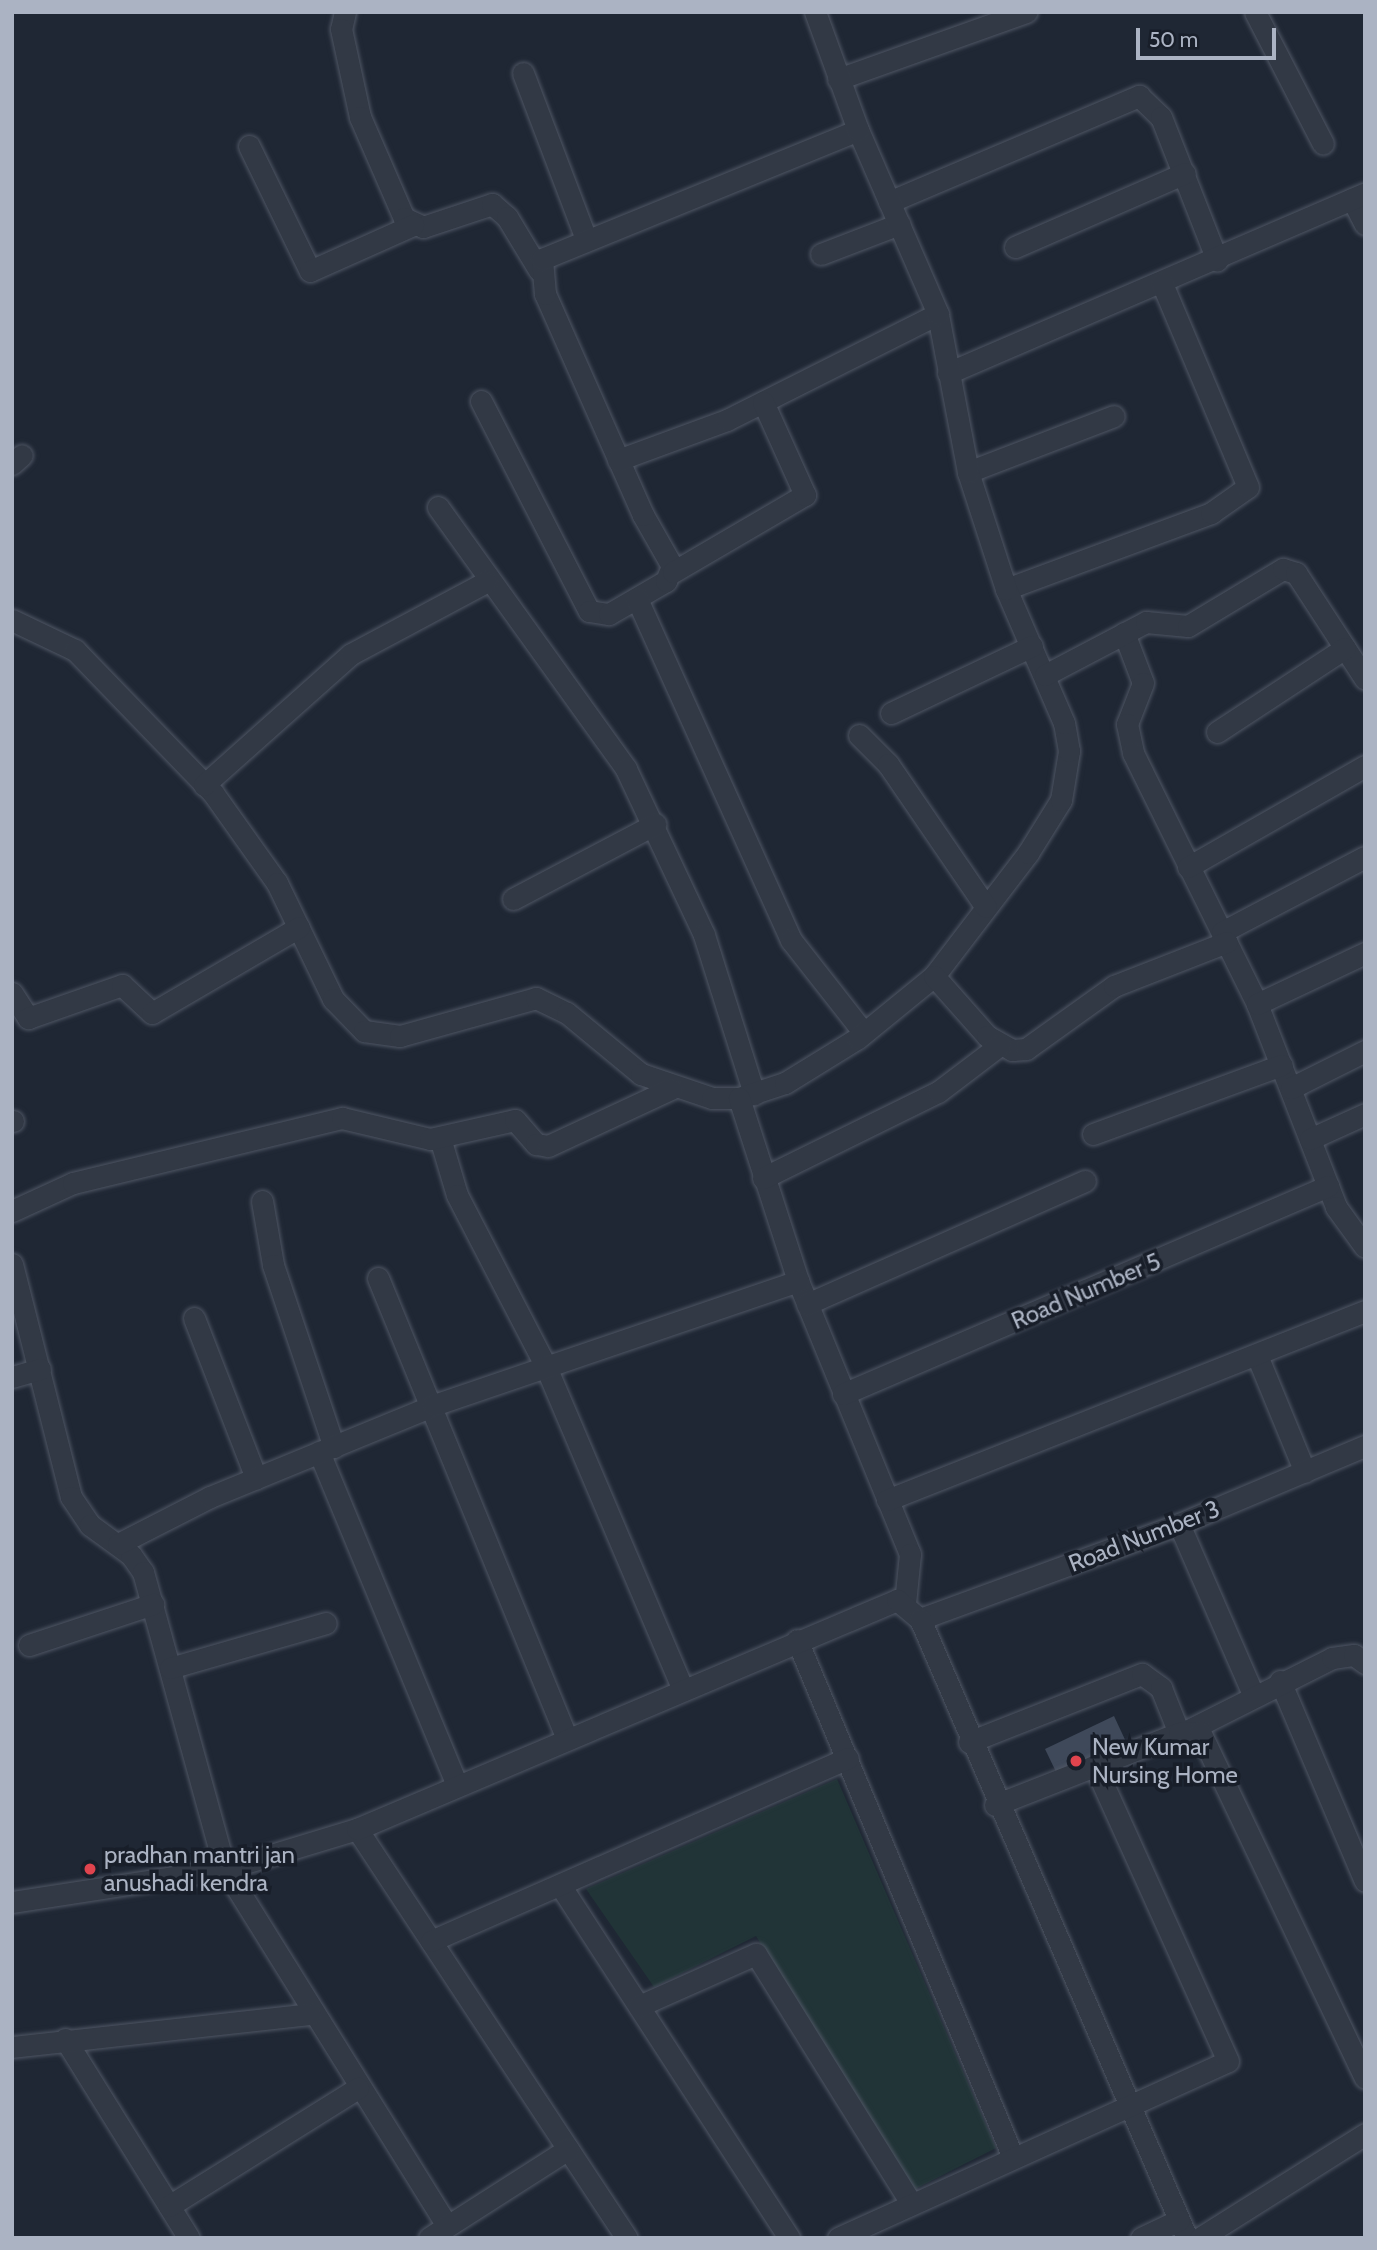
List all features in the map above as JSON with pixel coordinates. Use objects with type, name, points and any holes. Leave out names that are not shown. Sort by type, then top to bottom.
[{"type":"street","points":[[345,12],[341,29],[365,134],[396,205],[413,226]]},
{"type":"street","points":[[12,620],[75,650],[205,785],[261,856],[299,926],[333,999],[364,1031],[400,1037],[536,998],[553,1003],[641,1074],[671,1089],[747,1096],[828,1060],[864,1033],[934,976],[1047,825],[1069,778],[1065,723],[1006,589],[968,472],[938,314],[858,130],[816,12]]},
{"type":"street","points":[[1255,12],[1323,144]]},
{"type":"street","points":[[838,79],[1024,13]]},
{"type":"street","points":[[523,73],[586,239]]},
{"type":"street","points":[[889,202],[1139,96],[1155,106],[1185,173],[1217,260]]},
{"type":"street","points":[[539,270],[551,253],[858,130]]},
{"type":"street","points":[[249,146],[310,271],[413,226],[492,204],[507,217],[539,270],[618,460],[673,572]]},
{"type":"street","points":[[1015,247],[1185,173]]},
{"type":"street","points":[[948,373],[1217,260],[1359,196],[1365,224]]},
{"type":"street","points":[[821,254],[899,224]]},
{"type":"street","points":[[1006,589],[1211,513],[1248,487],[1162,283]]},
{"type":"street","points":[[618,460],[763,402],[938,314]]},
{"type":"street","points":[[481,401],[589,611],[602,616],[637,599],[673,572],[805,495],[763,402]]},
{"type":"street","points":[[968,472],[1114,416]]},
{"type":"street","points":[[438,507],[486,582],[604,733],[655,824],[725,990],[763,1178],[798,1281],[910,1554],[905,1602]]},
{"type":"street","points":[[1045,675],[1154,620],[1188,626],[1290,569],[1365,679]]},
{"type":"street","points":[[205,785],[352,654],[486,582]]},
{"type":"street","points":[[637,599],[791,940],[864,1033]]},
{"type":"street","points":[[1124,633],[1143,683],[1128,736],[1188,867],[1257,1004],[1328,1186],[1365,1247]]},
{"type":"street","points":[[891,713],[1032,646]]},
{"type":"street","points":[[1217,732],[1345,648]]},
{"type":"street","points":[[859,736],[888,764],[986,907]]},
{"type":"street","points":[[1188,867],[1365,766]]},
{"type":"street","points":[[513,900],[655,824]]},
{"type":"street","points":[[934,976],[1000,1045],[1012,1050],[1038,1044],[1114,986],[1224,937],[1365,857]]},
{"type":"street","points":[[12,993],[28,1018],[122,985],[152,1013],[299,926]]},
{"type":"street","points":[[1257,1004],[1365,953]]},
{"type":"street","points":[[763,1178],[938,1092],[1000,1045]]},
{"type":"street","points":[[1291,1088],[1365,1051]]},
{"type":"street","points":[[1093,1134],[1282,1065]]},
{"type":"street","points":[[12,1211],[73,1183],[342,1118],[440,1138],[515,1120],[536,1144],[548,1146],[671,1089]]},
{"type":"street","points":[[1310,1139],[1365,1114]]},
{"type":"street","points":[[440,1138],[457,1195],[546,1367],[683,1689]]},
{"type":"street","points":[[807,1304],[1085,1181]]},
{"type":"street","name":"Road Number 5","points":[[843,1394],[1328,1186]]},
{"type":"street","points":[[262,1201],[273,1265],[327,1449],[457,1785]]},
{"type":"street","points":[[12,1264],[71,1497],[90,1525],[118,1544],[143,1572],[225,1870],[310,2014],[358,2088],[438,2232],[568,2149]]},
{"type":"street","points":[[378,1278],[410,1364],[434,1405],[567,1738]]},
{"type":"street","points":[[118,1544],[256,1478],[434,1405],[798,1281]]},
{"type":"street","points":[[887,1500],[1258,1358],[1365,1311]]},
{"type":"street","points":[[194,1318],[256,1478]]},
{"type":"street","points":[[1258,1358],[1305,1472]]},
{"type":"street","points":[[12,1377],[40,1369]]},
{"type":"street","name":"Road Number 3","points":[[920,1619],[1179,1524],[1365,1446]]},
{"type":"street","points":[[1179,1524],[1253,1694]]},
{"type":"street","points":[[12,1902],[225,1870],[357,1829],[888,1601],[905,1602],[920,1619],[995,1805],[1129,2102],[1183,2229],[1142,2238]]},
{"type":"street","points":[[29,1645],[153,1604]]},
{"type":"street","points":[[170,1668],[326,1623]]},
{"type":"street","points":[[797,1640],[1013,2155]]},
{"type":"street","points":[[995,1805],[1184,1731],[1280,1681],[1344,1654],[1365,1663]]},
{"type":"street","points":[[969,1742],[1142,1674],[1161,1688],[1184,1731]]},
{"type":"street","points":[[1280,1681],[1365,1881]]},
{"type":"street","points":[[1184,1731],[1200,1732],[1214,1751],[1365,2078]]},
{"type":"street","points":[[431,1941],[848,1758]]},
{"type":"street","points":[[838,2238],[1129,2102],[1228,2061],[1095,1766]]},
{"type":"street","points":[[357,1829],[626,2238]]},
{"type":"street","points":[[560,1885],[789,2238]]},
{"type":"street","points":[[639,2006],[756,1954],[911,2203]]},
{"type":"street","points":[[12,2047],[65,2039],[310,2014]]},
{"type":"street","points":[[65,2039],[189,2238]]},
{"type":"street","points":[[169,2206],[358,2088]]},
{"type":"street","points":[[1200,2238],[1365,2134]]},
{"type":"green space","points":[[837,1779],[996,2148],[911,2191],[756,1936],[654,1987],[586,1889]]},
{"type":"building","points":[[1114,1716],[1127,1744],[1058,1776],[1045,1749]]},
{"type":"place","name":"New Kumar Nursing Home","points":[[1076,1761]]},
{"type":"place","name":"pradhan mantri jan anushadi kendra","points":[[90,1869]]}]
